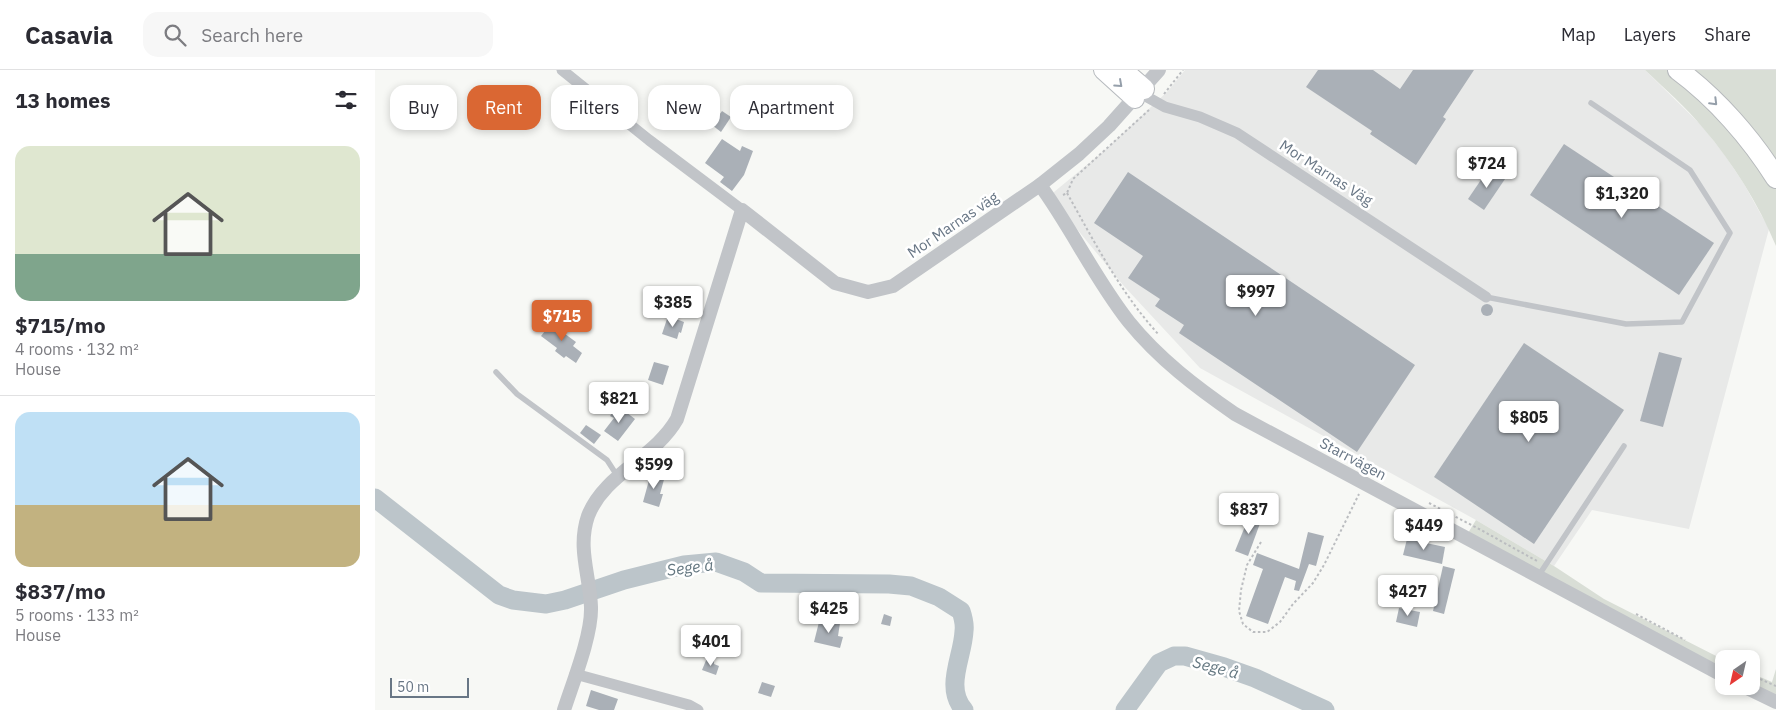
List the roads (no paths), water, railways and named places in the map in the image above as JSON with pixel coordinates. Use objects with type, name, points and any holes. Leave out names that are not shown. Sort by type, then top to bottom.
[{"type":"highway","points":[[1122,70],[1144,96]]},
{"type":"highway","points":[[1678,70],[1710,98],[1731,120],[1751,143],[1776,178]]},
{"type":"main road","points":[[1103,70],[1144,96]]},
{"type":"street","points":[[562,70],[649,140],[743,210],[677,419],[658,445],[618,477],[599,496],[588,516],[583,535],[583,552],[591,608],[588,634],[564,710]]},
{"type":"street","name":"Mor Marnas väg","points":[[743,210],[835,282],[868,292],[893,286],[1040,185],[1144,96],[1159,70]]},
{"type":"street","name":"Mor Marnas Väg","points":[[1144,96],[1214,122],[1237,133],[1487,297]]},
{"type":"street","name":"Starrvägen","points":[[1040,185],[1053,202],[1092,269],[1129,322],[1166,362],[1191,383],[1235,414],[1364,483],[1541,571],[1715,671]]},
{"type":"street","points":[[575,674],[689,705],[698,710]]},
{"type":"street","points":[[1760,694],[1776,702]]},
{"type":"lane","points":[[1487,297],[1626,324],[1682,322],[1730,233],[1690,170],[1591,103]]},
{"type":"lane","points":[[496,372],[517,394],[607,460],[618,477]]},
{"type":"lane","points":[[1541,571],[1624,446]]},
{"type":"waterway","name":"Sege å","points":[[375,498],[499,595],[513,600],[546,604],[565,600],[624,580],[684,565],[716,562],[744,572],[761,583],[889,584],[911,586],[939,597],[961,611],[964,628],[956,672],[955,692],[964,710]]},
{"type":"waterway","name":"Sege å","points":[[1125,710],[1159,663],[1174,656],[1185,656],[1255,678],[1325,710]]}]
